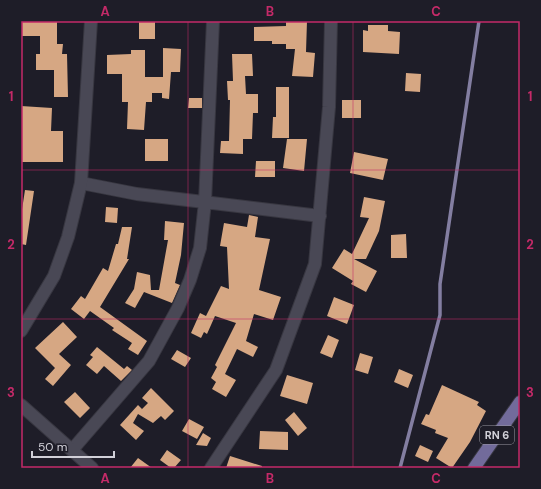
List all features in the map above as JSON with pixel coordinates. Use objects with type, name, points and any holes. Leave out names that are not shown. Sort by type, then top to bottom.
[{"type":"main road","name":"RN 6","points":[[474,468],[520,402]]},
{"type":"street","points":[[21,331],[54,276],[68,237],[81,183],[91,21]]},
{"type":"street","points":[[72,450],[149,361],[178,308],[200,248],[205,202],[213,21]]},
{"type":"street","points":[[211,468],[276,370],[315,264],[329,107],[331,21]]},
{"type":"street","points":[[81,183],[137,194],[320,216]]},
{"type":"street","points":[[21,405],[92,468]]},
{"type":"building","points":[[21,21],[57,21],[57,44],[63,44],[62,54],[67,54],[68,97],[54,97],[54,70],[36,70],[36,54],[40,54],[40,36],[21,36]]},
{"type":"building","points":[[139,21],[155,21],[155,39],[139,39]]},
{"type":"building","points":[[286,21],[307,21],[306,52],[315,53],[313,77],[292,76],[295,49],[286,49],[286,44],[272,44],[272,41],[254,41],[254,27],[286,26]]},
{"type":"building","points":[[368,25],[388,25],[388,31],[400,32],[399,54],[363,52],[363,30],[368,31]]},
{"type":"building","points":[[163,48],[181,49],[180,72],[171,72],[169,99],[162,98],[162,93],[152,93],[152,102],[146,102],[144,130],[127,129],[128,102],[122,102],[122,74],[107,74],[107,55],[131,54],[131,50],[145,50],[145,77],[163,77]]},
{"type":"building","points":[[232,54],[252,54],[253,76],[245,76],[246,94],[258,94],[258,113],[253,113],[252,139],[243,139],[243,154],[220,153],[221,141],[229,141],[230,100],[228,100],[227,81],[233,81]]},
{"type":"building","points":[[406,73],[421,74],[420,92],[405,91]]},
{"type":"building","points":[[276,87],[289,87],[289,138],[272,138],[273,117],[276,117]]},
{"type":"building","points":[[189,98],[202,98],[202,108],[188,108]]},
{"type":"building","points":[[342,100],[361,100],[361,118],[342,118]]},
{"type":"building","points":[[21,106],[52,108],[51,131],[63,131],[63,162],[21,162]]},
{"type":"building","points":[[145,139],[168,139],[168,161],[145,161]]},
{"type":"building","points":[[287,139],[307,139],[304,171],[283,168]]},
{"type":"building","points":[[354,152],[388,159],[383,180],[350,173]]},
{"type":"building","points":[[256,161],[275,161],[275,177],[255,177]]},
{"type":"building","points":[[25,190],[34,191],[26,245],[21,244],[21,216]]},
{"type":"building","points":[[364,197],[385,201],[379,231],[366,259],[354,259],[377,271],[366,292],[351,284],[353,281],[332,268],[344,249],[352,254],[369,218],[360,217]]},
{"type":"building","points":[[106,207],[118,208],[117,223],[105,222]]},
{"type":"building","points":[[249,215],[258,217],[255,237],[270,239],[259,290],[281,297],[273,320],[254,314],[246,341],[258,347],[253,357],[237,349],[225,374],[236,380],[226,397],[212,389],[216,382],[211,378],[217,367],[215,365],[236,323],[215,316],[207,334],[204,332],[201,338],[191,333],[200,313],[206,316],[221,286],[229,289],[227,247],[220,246],[224,223],[247,227]]},
{"type":"building","points":[[165,221],[184,223],[181,255],[175,283],[180,285],[172,303],[144,292],[135,308],[125,303],[134,289],[137,272],[150,275],[151,290],[159,290],[168,240],[164,240]]},
{"type":"building","points":[[122,227],[132,227],[127,259],[129,259],[100,307],[147,341],[138,355],[128,349],[132,343],[112,330],[114,328],[90,311],[84,319],[71,309],[81,296],[85,299],[103,268],[108,271],[116,244],[118,244]]},
{"type":"building","points":[[406,234],[407,258],[391,258],[391,235]]},
{"type":"building","points":[[334,297],[354,305],[347,324],[327,316]]},
{"type":"building","points":[[63,322],[77,337],[59,354],[71,365],[53,386],[45,379],[55,368],[35,348]]},
{"type":"building","points":[[328,335],[339,340],[332,358],[320,353]]},
{"type":"building","points":[[97,347],[124,369],[127,366],[132,370],[121,381],[104,366],[97,374],[86,365],[93,357],[90,355]]},
{"type":"building","points":[[177,350],[191,358],[185,367],[171,359]]},
{"type":"building","points":[[360,353],[373,357],[368,374],[355,370]]},
{"type":"building","points":[[399,369],[413,375],[408,388],[394,382]]},
{"type":"building","points":[[287,375],[313,383],[307,404],[280,396]]},
{"type":"building","points":[[442,385],[479,402],[477,405],[486,411],[470,442],[452,468],[436,458],[448,438],[435,433],[436,430],[421,424],[426,414],[429,415]]},
{"type":"building","points":[[151,388],[174,411],[165,420],[161,416],[153,423],[138,414],[133,423],[144,431],[136,440],[120,425],[138,405],[142,409],[148,403],[142,398]]},
{"type":"building","points":[[75,392],[90,408],[80,418],[64,402]]},
{"type":"building","points":[[294,412],[307,428],[298,436],[285,420]]},
{"type":"building","points":[[189,419],[204,427],[197,439],[182,431]]},
{"type":"building","points":[[260,431],[288,432],[288,450],[259,449]]},
{"type":"building","points":[[203,433],[211,438],[207,446],[196,445]]},
{"type":"building","points":[[420,445],[433,451],[428,462],[415,456]]},
{"type":"building","points":[[167,450],[181,460],[174,468],[171,468],[160,460]]},
{"type":"building","points":[[230,456],[262,466],[262,468],[226,468]]},
{"type":"building","points":[[138,458],[152,468],[130,468]]},
{"type":"waterway","points":[[400,468],[440,315],[440,284],[479,21]]}]
